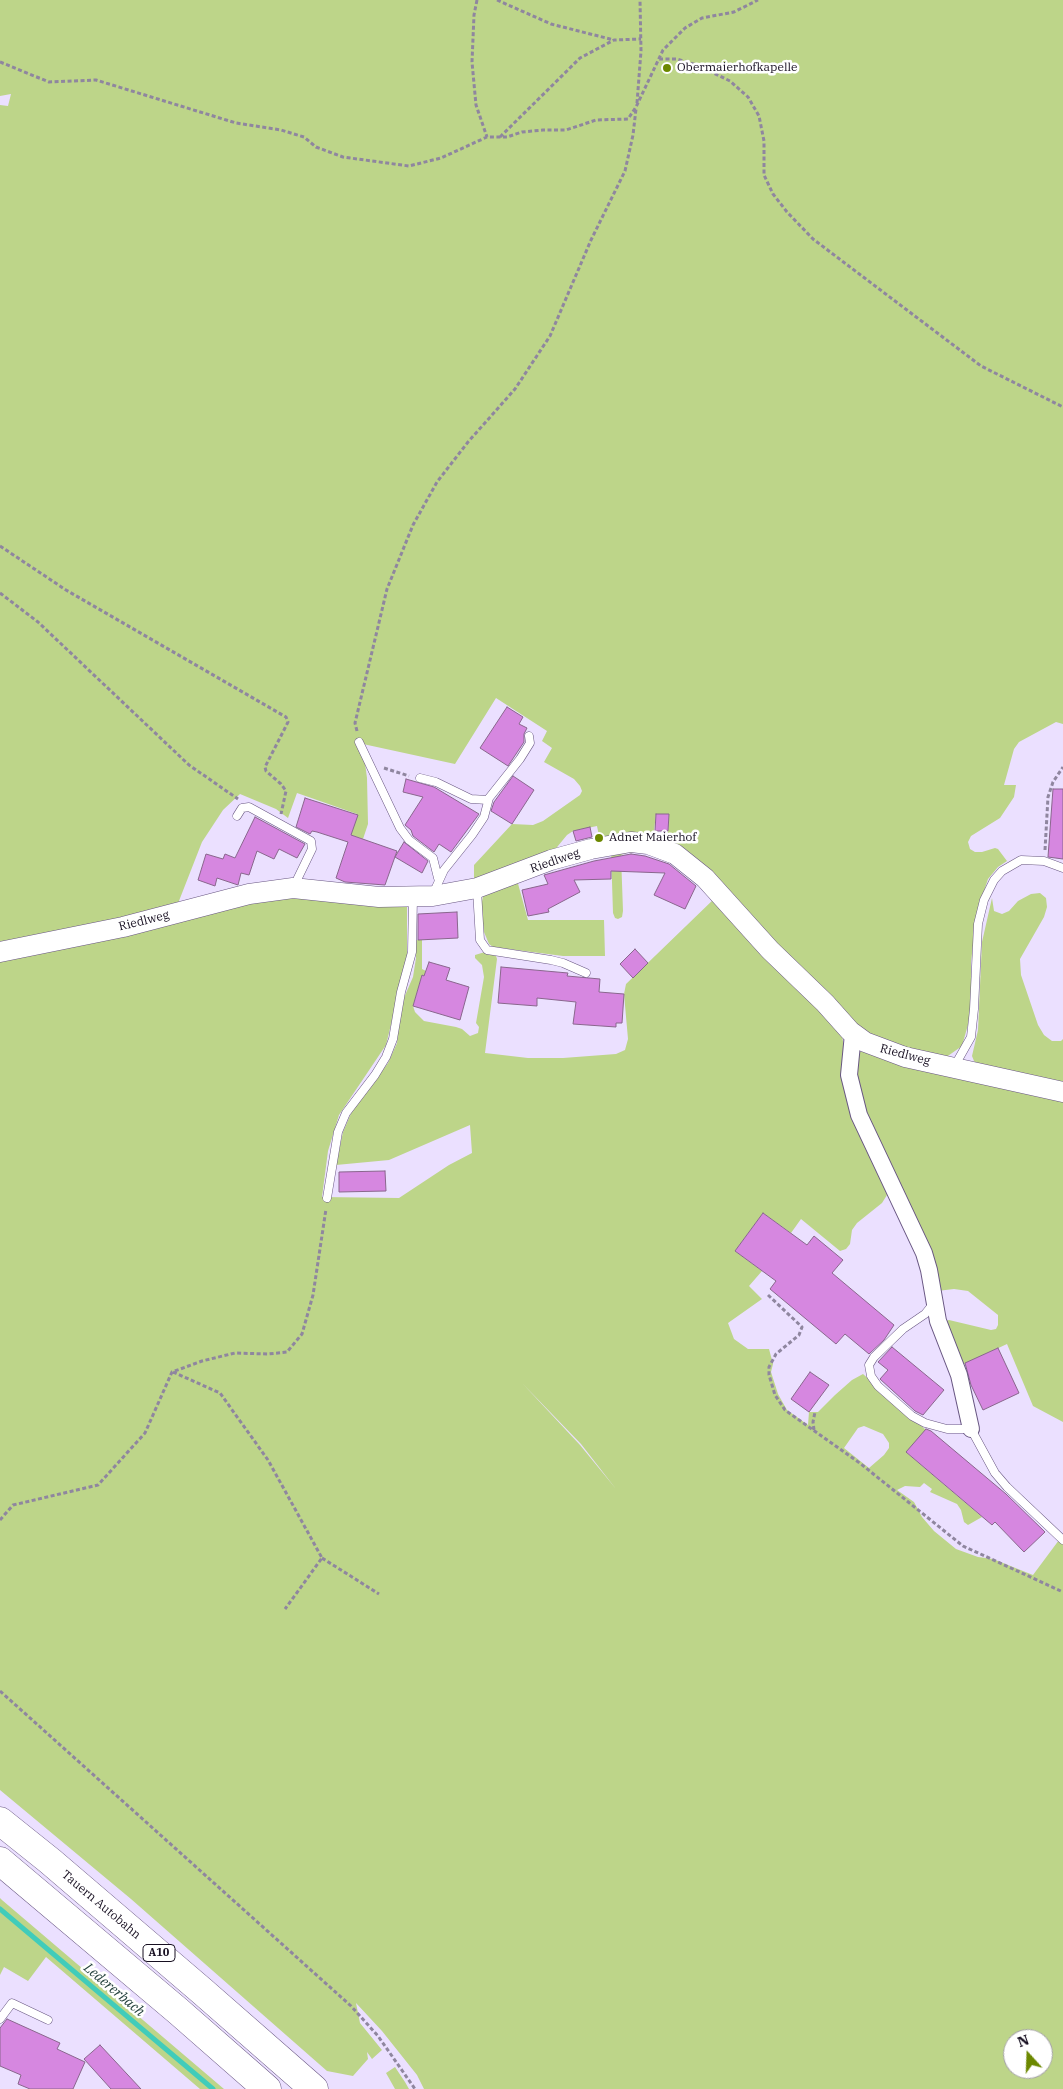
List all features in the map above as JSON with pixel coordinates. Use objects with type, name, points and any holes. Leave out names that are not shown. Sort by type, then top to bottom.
[{"type":"highway","name":"Tauern Autobahn","points":[[0,1822],[50,1861],[202,1990],[314,2089]]},
{"type":"highway","name":"A10","points":[[0,1861],[178,2011],[267,2089]]},
{"type":"street","name":"Riedlweg","points":[[0,952],[123,926],[249,894],[293,888],[380,897],[413,897],[436,887],[477,888],[551,860],[598,847],[631,842],[648,844],[661,848],[688,863],[705,878],[770,950],[825,1002],[853,1034],[865,1042],[879,1049],[905,1057],[1063,1092]]},
{"type":"street","points":[[853,1034],[849,1075],[859,1116],[924,1253],[929,1270],[934,1303],[941,1329],[959,1375],[971,1429]]},
{"type":"lane","points":[[436,887],[481,821],[488,800],[530,743],[529,736]]},
{"type":"lane","points":[[359,742],[404,835],[433,858],[436,887]]},
{"type":"lane","points":[[420,778],[436,782],[471,798],[488,800]]},
{"type":"lane","points":[[237,816],[242,808],[249,807],[308,839],[312,845],[293,888]]},
{"type":"lane","points":[[954,1067],[971,1037],[978,924],[984,900],[994,880],[1011,864],[1021,860],[1044,861],[1063,868]]},
{"type":"lane","points":[[477,888],[480,940],[487,950],[551,960],[586,973]]},
{"type":"lane","points":[[327,1198],[341,1126],[346,1113],[375,1075],[386,1057],[393,1039],[401,992],[412,952],[413,897]]},
{"type":"lane","points":[[934,1303],[929,1310],[903,1329],[874,1357],[869,1366],[871,1376],[878,1386],[912,1416],[925,1423],[947,1429],[971,1429],[995,1473],[1007,1487],[1063,1540]]},
{"type":"lane","points":[[0,2019],[12,2003],[48,2020]]},
{"type":"path","points":[[477,0],[474,15],[472,62],[476,104],[487,137]]},
{"type":"path","points":[[497,0],[551,24],[614,40],[641,39]]},
{"type":"path","points":[[359,742],[355,723],[387,589],[413,525],[437,482],[468,442],[515,388],[550,336],[591,240],[625,171],[634,135],[641,39],[640,0]]},
{"type":"path","points":[[0,62],[49,82],[59,80],[96,80],[236,123],[281,130],[304,137],[316,147],[343,157],[409,166],[441,158],[487,137],[500,137],[522,132],[566,130],[596,120],[628,118],[636,107],[663,50],[685,28],[702,18],[734,12],[758,0]]},
{"type":"path","points":[[500,137],[580,58],[614,40]]},
{"type":"path","points":[[659,58],[677,59],[697,65],[730,81],[748,97],[759,116],[764,141],[764,175],[787,212],[813,239],[981,366],[1063,407]]},
{"type":"path","points":[[0,546],[66,590],[286,717],[288,722],[265,767],[266,771],[286,791],[278,823]]},
{"type":"path","points":[[0,593],[38,622],[189,765],[249,807]]},
{"type":"path","points":[[365,757],[398,773],[420,778]]},
{"type":"path","points":[[1044,861],[1048,796],[1053,782],[1063,767]]},
{"type":"path","points":[[0,1520],[13,1505],[98,1485],[144,1434],[172,1372],[202,1361],[235,1353],[287,1352],[302,1334],[313,1295],[327,1198]]},
{"type":"path","points":[[768,1295],[802,1327],[799,1335],[776,1354],[769,1367],[769,1375],[775,1395],[784,1410],[861,1464],[963,1546],[1063,1592]]},
{"type":"path","points":[[172,1372],[220,1392],[268,1460],[322,1558],[379,1594]]},
{"type":"path","points":[[814,1431],[812,1422],[815,1412]]},
{"type":"path","points":[[285,1609],[322,1558]]},
{"type":"path","points":[[0,1691],[351,2006],[378,2036],[415,2089]]},
{"type":"green space","points":[[0,0],[1063,0],[1063,724],[1056,722],[1019,742],[1014,749],[1004,785],[1016,785],[1014,797],[1000,818],[971,836],[968,842],[970,849],[975,852],[998,849],[1007,861],[998,867],[988,879],[977,912],[971,962],[971,1014],[962,1046],[945,1058],[875,1042],[664,843],[668,831],[669,814],[656,814],[653,839],[600,841],[597,826],[573,831],[567,835],[553,852],[474,882],[474,865],[512,824],[533,825],[543,821],[580,795],[582,791],[574,779],[544,762],[552,748],[542,741],[547,731],[496,698],[455,764],[363,744],[355,739],[365,763],[367,778],[368,824],[363,839],[351,835],[357,814],[297,793],[288,818],[276,809],[240,794],[223,810],[202,842],[177,906],[0,946],[0,105],[8,106],[11,94],[0,96]]},
{"type":"green space","points":[[611,851],[645,853],[621,855],[623,911],[622,917],[618,919],[615,918],[613,913]]},
{"type":"green space","points":[[517,880],[528,920],[604,920],[605,956],[563,956],[493,947],[489,944],[484,932],[481,907],[483,896]]},
{"type":"green space","points":[[279,893],[407,902],[407,959],[386,1045],[339,1115],[328,1151],[322,1197],[399,1198],[449,1165],[472,1153],[470,1125],[389,1160],[336,1165],[343,1132],[352,1111],[388,1063],[397,1043],[403,1000],[413,977],[416,940],[422,940],[422,969],[426,971],[424,976],[422,975],[413,1006],[415,1012],[424,1021],[456,1027],[462,1029],[470,1036],[478,1033],[479,1027],[476,1023],[484,977],[482,965],[475,958],[475,955],[485,952],[496,956],[497,959],[485,1053],[528,1058],[563,1058],[616,1054],[625,1050],[628,1039],[624,994],[626,984],[716,897],[841,1030],[844,1047],[888,1190],[882,1203],[857,1223],[852,1230],[850,1244],[846,1249],[840,1251],[801,1219],[791,1233],[763,1213],[735,1251],[762,1271],[749,1286],[762,1299],[728,1323],[734,1339],[748,1349],[769,1349],[773,1364],[771,1372],[778,1394],[787,1410],[808,1425],[809,1412],[818,1412],[852,1380],[863,1374],[926,1430],[907,1453],[982,1517],[968,1525],[964,1522],[961,1510],[957,1504],[930,1492],[932,1489],[924,1483],[920,1487],[905,1486],[897,1490],[914,1502],[922,1517],[934,1531],[956,1549],[978,1557],[993,1559],[1033,1575],[1059,1540],[1063,1544],[1063,2089],[424,2089],[417,2075],[382,2031],[356,2003],[360,2023],[382,2050],[372,2059],[367,2052],[368,2059],[353,2076],[327,2071],[131,1899],[0,1790],[0,961]],"holes":[[[522,1383],[581,1444],[616,1489],[580,1445]],[[864,1426],[883,1434],[889,1443],[889,1448],[884,1455],[869,1468],[844,1448],[858,1428]]]},
{"type":"green space","points":[[1040,893],[1046,898],[1047,907],[1044,917],[1020,959],[1021,975],[1038,1025],[1044,1035],[1052,1041],[1061,1041],[1063,1039],[1063,1088],[981,1068],[972,1056],[978,1030],[982,942],[992,898],[994,911],[1002,914],[1009,911],[1018,901],[1031,894]]},
{"type":"green space","points":[[866,1050],[1063,1096],[1063,1422],[1033,1406],[1007,1344],[962,1365],[946,1321],[949,1320],[991,1330],[996,1329],[998,1325],[998,1315],[968,1291],[954,1289],[937,1291],[869,1129],[854,1078],[859,1052]]},
{"type":"green space","points":[[0,1898],[224,2089],[200,2089],[46,1957],[28,1981],[4,1967],[0,1975]]},
{"type":"green space","points":[[395,2067],[409,2089],[395,2089],[386,2073]]},
{"type":"building","points":[[507,707],[523,717],[519,724],[527,728],[524,734],[524,742],[508,766],[480,748]]},
{"type":"building","points":[[513,776],[534,790],[512,824],[491,811],[494,802]]},
{"type":"building","points":[[406,779],[434,787],[479,814],[451,852],[439,844],[434,852],[413,836],[411,830],[405,825],[423,797],[403,792]]},
{"type":"building","points":[[1053,789],[1063,789],[1063,859],[1048,857]]},
{"type":"building","points":[[305,798],[358,815],[351,835],[397,851],[385,885],[345,882],[336,878],[348,842],[317,832],[312,831],[310,834],[296,827]]},
{"type":"building","points":[[656,814],[669,814],[668,831],[655,831]]},
{"type":"building","points":[[255,817],[305,844],[297,858],[279,849],[274,859],[257,851],[249,875],[241,873],[238,885],[217,878],[215,886],[198,880],[206,854],[223,859],[225,854],[235,858]]},
{"type":"building","points":[[590,827],[592,837],[576,841],[573,831]]},
{"type":"building","points":[[404,842],[428,861],[422,873],[395,857]]},
{"type":"building","points":[[631,854],[645,856],[669,864],[696,886],[685,909],[654,895],[665,873],[611,871],[611,879],[574,880],[580,892],[548,909],[549,912],[528,916],[522,890],[548,884],[544,875],[594,861]]},
{"type":"building","points":[[457,912],[458,938],[418,940],[418,914]]},
{"type":"building","points":[[635,949],[648,963],[633,978],[620,964]]},
{"type":"building","points":[[429,962],[450,968],[446,980],[469,987],[460,1020],[413,1006],[422,975],[424,976]]},
{"type":"building","points":[[501,967],[568,973],[567,976],[600,979],[599,992],[624,994],[622,1023],[616,1023],[616,1027],[573,1024],[576,1002],[537,998],[537,1006],[498,1003]]},
{"type":"building","points":[[385,1171],[386,1191],[339,1192],[339,1172]]},
{"type":"building","points":[[763,1213],[807,1245],[814,1236],[843,1260],[832,1273],[894,1325],[884,1340],[869,1354],[845,1334],[836,1344],[770,1289],[776,1281],[735,1251]]},
{"type":"building","points":[[892,1347],[944,1390],[923,1415],[915,1411],[880,1379],[888,1370],[878,1362]]},
{"type":"building","points":[[998,1348],[1019,1393],[983,1410],[971,1385],[965,1363]]},
{"type":"building","points":[[810,1372],[829,1385],[809,1412],[791,1399]]},
{"type":"building","points":[[926,1429],[931,1431],[1006,1494],[1045,1532],[1024,1552],[995,1522],[992,1525],[906,1452]]},
{"type":"building","points":[[7,2019],[60,2043],[57,2049],[85,2062],[73,2089],[30,2089],[18,2084],[21,2075],[0,2066],[0,2028]]},
{"type":"building","points":[[100,2045],[141,2089],[111,2089],[84,2059]]},
{"type":"waterway","name":"Ledererbach","points":[[0,1909],[213,2089]]},
{"type":"place","name":"Obermaierhofkapelle","points":[[667,68]]},
{"type":"place","name":"Adnet Maierhof","points":[[599,838]]}]
